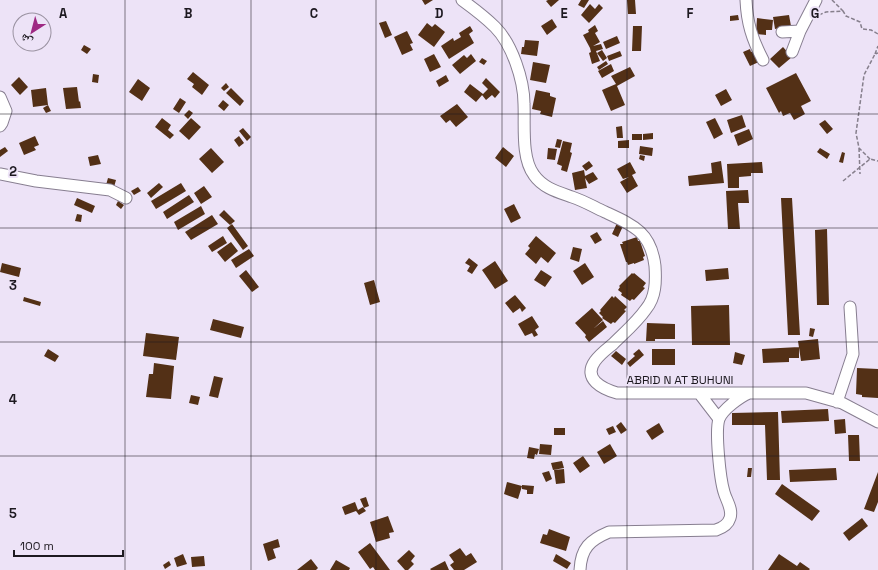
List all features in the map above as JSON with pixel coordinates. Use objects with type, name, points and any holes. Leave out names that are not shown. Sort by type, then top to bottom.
[{"type":"street","points":[[746,0],[746,17],[754,42],[763,60]]},
{"type":"street","points":[[792,52],[806,18],[816,0]]},
{"type":"street","name":"ABRID N AT BUHUNI","points":[[468,1],[501,34],[516,66],[523,91],[524,130],[527,158],[533,175],[547,188],[582,201],[639,229],[647,239],[651,249],[654,259],[656,283],[647,309],[594,362],[592,379],[605,389],[617,393],[806,393],[842,403],[878,422]]},
{"type":"street","points":[[782,32],[800,31]]},
{"type":"street","points":[[0,97],[6,111],[1,123]]},
{"type":"street","points":[[0,174],[36,181],[110,190],[126,198]]},
{"type":"street","points":[[836,402],[853,354],[850,307]]},
{"type":"street","points":[[580,570],[581,559],[587,546],[597,537],[609,532],[716,530],[727,524],[731,512],[724,493],[720,470],[718,434],[719,419],[737,400],[751,392]]},
{"type":"street","points":[[699,393],[719,419]]},
{"type":"path","points":[[832,0],[846,16],[860,22],[862,29],[871,30],[878,34]]},
{"type":"path","points":[[806,18],[826,12],[843,11]]},
{"type":"path","points":[[860,174],[859,148],[856,133],[864,75],[878,46]]},
{"type":"path","points":[[859,148],[870,159],[878,161]]},
{"type":"path","points":[[842,181],[870,159]]},
{"type":"building","points":[[422,0],[433,0],[425,5]]},
{"type":"building","points":[[559,0],[551,7],[546,1]]},
{"type":"building","points":[[581,0],[589,0],[584,8],[578,5]]},
{"type":"building","points":[[627,0],[635,0],[636,14],[628,14]]},
{"type":"building","points":[[590,4],[595,9],[599,4],[603,8],[589,23],[581,15]]},
{"type":"building","points":[[738,15],[739,20],[730,21],[730,16]]},
{"type":"building","points":[[789,15],[791,26],[775,29],[773,17]]},
{"type":"building","points":[[757,18],[773,20],[772,30],[766,30],[766,35],[756,34]]},
{"type":"building","points":[[552,19],[557,27],[547,35],[541,26]]},
{"type":"building","points":[[386,21],[392,35],[385,38],[379,23]]},
{"type":"building","points":[[427,23],[432,27],[435,24],[445,32],[434,47],[418,35]]},
{"type":"building","points":[[595,25],[598,31],[595,33],[600,42],[593,46],[601,44],[603,49],[596,51],[600,61],[592,64],[589,53],[591,52],[590,48],[583,35],[589,32],[588,30]]},
{"type":"building","points":[[470,26],[473,31],[469,34],[474,43],[449,59],[441,46],[453,38],[454,41],[461,37],[459,33]]},
{"type":"building","points":[[633,26],[642,26],[641,51],[632,51]]},
{"type":"building","points":[[407,31],[413,43],[410,44],[413,50],[402,55],[394,37]]},
{"type":"building","points":[[617,36],[620,43],[606,49],[603,42]]},
{"type":"building","points":[[525,40],[539,41],[537,56],[521,54]]},
{"type":"building","points":[[84,45],[91,49],[87,54],[81,50]]},
{"type":"building","points":[[783,47],[792,57],[779,68],[770,59]]},
{"type":"building","points":[[750,49],[751,52],[755,50],[761,61],[750,66],[743,52]]},
{"type":"building","points":[[602,50],[607,58],[603,61],[597,53]]},
{"type":"building","points":[[620,51],[622,56],[609,61],[607,56]]},
{"type":"building","points":[[434,54],[441,67],[430,72],[424,59]]},
{"type":"building","points":[[471,54],[476,61],[460,74],[452,65],[464,55],[467,58]]},
{"type":"building","points":[[482,58],[487,61],[484,65],[479,62]]},
{"type":"building","points":[[606,61],[608,64],[599,70],[597,67]]},
{"type":"building","points":[[533,62],[550,65],[546,83],[530,80]]},
{"type":"building","points":[[611,64],[614,71],[602,78],[598,71]]},
{"type":"building","points":[[630,67],[635,76],[617,86],[625,105],[611,111],[602,90],[616,84],[611,76]]},
{"type":"building","points":[[193,72],[209,85],[202,95],[192,87],[194,84],[187,79]]},
{"type":"building","points":[[796,73],[811,101],[801,106],[805,114],[794,120],[790,113],[783,116],[781,111],[779,113],[766,88]]},
{"type":"building","points":[[93,74],[99,75],[98,83],[92,82]]},
{"type":"building","points":[[446,75],[449,81],[439,87],[436,81]]},
{"type":"building","points":[[19,77],[28,87],[20,95],[11,85]]},
{"type":"building","points":[[486,78],[500,92],[495,98],[492,95],[486,100],[482,95],[488,89],[482,83]]},
{"type":"building","points":[[138,79],[150,88],[142,101],[129,92]]},
{"type":"building","points":[[226,83],[229,87],[224,91],[221,88]]},
{"type":"building","points":[[470,84],[483,94],[476,102],[464,92]]},
{"type":"building","points":[[77,87],[81,108],[66,109],[63,88]]},
{"type":"building","points":[[46,88],[48,105],[33,107],[31,90]]},
{"type":"building","points":[[231,88],[244,101],[240,106],[226,93]]},
{"type":"building","points":[[726,89],[732,100],[721,106],[715,95]]},
{"type":"building","points":[[536,90],[550,93],[550,96],[556,98],[552,117],[540,114],[541,111],[532,109]]},
{"type":"building","points":[[180,98],[186,102],[179,113],[173,109]]},
{"type":"building","points":[[223,100],[229,105],[224,111],[218,106]]},
{"type":"building","points":[[457,104],[468,117],[456,127],[450,120],[446,123],[440,116]]},
{"type":"building","points":[[48,105],[51,111],[46,113],[43,108]]},
{"type":"building","points":[[189,110],[193,113],[188,119],[184,115]]},
{"type":"building","points":[[742,115],[746,127],[731,133],[727,120]]},
{"type":"building","points":[[162,118],[171,125],[168,130],[174,135],[170,139],[155,127]]},
{"type":"building","points":[[191,118],[201,127],[189,140],[179,131]]},
{"type":"building","points":[[715,118],[723,134],[714,139],[706,122]]},
{"type":"building","points":[[825,120],[833,129],[827,134],[819,124]]},
{"type":"building","points":[[622,126],[623,138],[617,138],[616,127]]},
{"type":"building","points":[[243,128],[251,137],[247,141],[239,131]]},
{"type":"building","points":[[749,129],[753,139],[738,146],[734,135]]},
{"type":"building","points":[[653,133],[653,139],[643,140],[643,134]]},
{"type":"building","points":[[632,134],[642,134],[642,140],[632,140]]},
{"type":"building","points":[[35,136],[39,145],[34,147],[36,150],[24,155],[19,143]]},
{"type":"building","points":[[239,136],[244,143],[239,147],[234,140]]},
{"type":"building","points":[[557,139],[562,140],[560,148],[555,147]]},
{"type":"building","points":[[629,140],[629,148],[618,148],[618,141]]},
{"type":"building","points":[[563,141],[572,143],[570,152],[572,153],[567,172],[561,170],[562,166],[557,164]]},
{"type":"building","points":[[640,146],[653,148],[652,156],[639,154]]},
{"type":"building","points":[[5,147],[8,151],[0,157],[0,150]]},
{"type":"building","points":[[503,147],[514,156],[506,167],[495,158]]},
{"type":"building","points":[[211,148],[224,162],[212,173],[199,159]]},
{"type":"building","points":[[548,148],[557,149],[555,160],[547,159]]},
{"type":"building","points":[[820,148],[830,154],[827,159],[817,152]]},
{"type":"building","points":[[842,152],[845,153],[843,163],[839,162]]},
{"type":"building","points":[[98,155],[101,164],[90,166],[88,157]]},
{"type":"building","points":[[640,155],[645,156],[644,161],[639,159]]},
{"type":"building","points":[[589,161],[593,166],[586,171],[582,166]]},
{"type":"building","points":[[721,161],[724,183],[689,186],[688,176],[712,173],[711,163]]},
{"type":"building","points":[[630,162],[636,173],[632,175],[638,186],[627,193],[620,182],[629,177],[623,179],[617,169]]},
{"type":"building","points":[[762,162],[763,173],[751,173],[751,176],[739,177],[739,188],[728,188],[727,164]]},
{"type":"building","points":[[584,170],[585,176],[593,172],[598,179],[589,184],[585,178],[587,188],[575,190],[572,173]]},
{"type":"building","points":[[108,178],[116,180],[114,187],[106,185]]},
{"type":"building","points":[[159,183],[163,187],[151,198],[147,193]]},
{"type":"building","points":[[181,183],[186,191],[156,209],[151,201]]},
{"type":"building","points":[[204,186],[212,197],[201,204],[194,193]]},
{"type":"building","points":[[138,187],[141,191],[134,195],[131,191]]},
{"type":"building","points":[[748,190],[749,203],[738,203],[740,229],[728,229],[726,191]]},
{"type":"building","points":[[189,195],[194,202],[167,219],[163,212]]},
{"type":"building","points":[[77,198],[95,206],[92,213],[74,205]]},
{"type":"building","points":[[781,198],[792,198],[800,335],[788,335]]},
{"type":"building","points":[[118,201],[124,205],[121,209],[116,205]]},
{"type":"building","points":[[514,204],[521,218],[511,223],[504,209]]},
{"type":"building","points":[[201,206],[205,214],[178,230],[174,222]]},
{"type":"building","points":[[224,210],[235,221],[230,225],[219,215]]},
{"type":"building","points":[[77,214],[82,215],[81,222],[75,221]]},
{"type":"building","points":[[212,215],[218,224],[191,240],[185,232]]},
{"type":"building","points":[[617,223],[623,226],[618,237],[612,234]]},
{"type":"building","points":[[232,224],[248,246],[243,250],[227,228]]},
{"type":"building","points":[[827,229],[829,305],[817,305],[815,230]]},
{"type":"building","points":[[597,232],[602,240],[595,244],[590,236]]},
{"type":"building","points":[[223,236],[227,243],[212,252],[208,246]]},
{"type":"building","points":[[536,236],[556,253],[548,263],[541,257],[536,264],[525,254],[530,248],[528,246]]},
{"type":"building","points":[[637,237],[638,241],[640,241],[645,256],[643,257],[644,260],[628,265],[620,244]]},
{"type":"building","points":[[231,242],[238,251],[225,262],[217,252]]},
{"type":"building","points":[[573,247],[582,249],[579,262],[570,259]]},
{"type":"building","points":[[249,249],[254,256],[236,268],[231,260]]},
{"type":"building","points":[[469,258],[478,265],[472,274],[467,271],[470,266],[465,263]]},
{"type":"building","points":[[495,261],[508,281],[495,289],[482,270]]},
{"type":"building","points":[[2,263],[21,268],[19,277],[0,272]]},
{"type":"building","points":[[585,263],[594,277],[582,285],[573,271]]},
{"type":"building","points":[[728,268],[729,279],[706,281],[705,270]]},
{"type":"building","points":[[246,270],[259,287],[252,292],[239,276]]},
{"type":"building","points":[[541,270],[552,277],[545,287],[534,280]]},
{"type":"building","points":[[632,273],[646,283],[643,287],[645,288],[634,300],[632,299],[630,301],[621,295],[622,293],[618,290],[620,287],[619,286]]},
{"type":"building","points":[[374,280],[380,302],[370,305],[364,283]]},
{"type":"building","points":[[515,295],[526,308],[522,312],[520,308],[513,313],[505,303]]},
{"type":"building","points":[[612,296],[614,298],[615,296],[627,307],[624,310],[626,311],[615,323],[613,322],[611,324],[602,318],[603,317],[599,313]]},
{"type":"building","points":[[24,297],[41,302],[40,306],[23,301]]},
{"type":"building","points":[[729,305],[730,345],[692,345],[691,306]]},
{"type":"building","points":[[592,308],[603,320],[593,329],[603,321],[607,327],[589,342],[585,337],[586,335],[575,323]]},
{"type":"building","points":[[532,316],[539,327],[535,330],[538,335],[534,337],[532,333],[525,336],[518,324]]},
{"type":"building","points":[[213,319],[244,327],[241,338],[210,330]]},
{"type":"building","points":[[647,323],[675,324],[675,339],[655,339],[655,341],[646,341]]},
{"type":"building","points":[[810,328],[815,329],[813,337],[809,336]]},
{"type":"building","points":[[146,333],[179,337],[176,360],[143,356]]},
{"type":"building","points":[[818,339],[820,359],[801,361],[798,341]]},
{"type":"building","points":[[799,347],[799,358],[789,358],[789,362],[763,363],[762,349]]},
{"type":"building","points":[[48,349],[59,356],[55,362],[44,356]]},
{"type":"building","points":[[639,349],[644,355],[630,367],[627,363],[635,356],[633,354]]},
{"type":"building","points":[[652,349],[675,349],[675,365],[652,365]]},
{"type":"building","points":[[616,351],[626,359],[622,365],[611,356]]},
{"type":"building","points":[[735,352],[745,355],[742,365],[733,363]]},
{"type":"building","points":[[154,363],[174,366],[171,399],[146,397],[149,374],[153,374]]},
{"type":"building","points":[[857,368],[878,369],[878,398],[862,397],[862,395],[856,394]]},
{"type":"building","points":[[214,376],[223,378],[218,398],[209,396]]},
{"type":"building","points":[[191,395],[200,397],[198,405],[189,403]]},
{"type":"building","points":[[828,409],[829,421],[782,423],[781,411]]},
{"type":"building","points":[[778,412],[780,480],[767,480],[765,425],[732,425],[732,413]]},
{"type":"building","points":[[845,419],[846,433],[835,434],[834,420]]},
{"type":"building","points":[[621,422],[627,430],[621,434],[616,426]]},
{"type":"building","points":[[659,423],[664,432],[652,440],[646,431]]},
{"type":"building","points":[[613,426],[616,432],[609,435],[606,429]]},
{"type":"building","points":[[554,428],[565,428],[565,435],[554,435]]},
{"type":"building","points":[[848,435],[859,435],[860,461],[849,461]]},
{"type":"building","points":[[540,444],[552,445],[551,455],[539,454]]},
{"type":"building","points":[[610,444],[617,456],[604,464],[597,452]]},
{"type":"building","points":[[529,447],[539,449],[537,455],[535,454],[534,459],[527,458]]},
{"type":"building","points":[[583,456],[590,466],[580,473],[573,463]]},
{"type":"building","points":[[562,461],[564,468],[553,470],[551,463]]},
{"type":"building","points":[[748,468],[752,468],[751,477],[747,477]]},
{"type":"building","points":[[836,468],[837,480],[790,482],[789,470]]},
{"type":"building","points":[[564,469],[565,483],[556,484],[554,470]]},
{"type":"building","points":[[549,471],[552,479],[546,482],[542,473]]},
{"type":"building","points":[[878,472],[878,502],[874,512],[864,509]]},
{"type":"building","points":[[507,482],[522,486],[518,499],[504,494]]},
{"type":"building","points":[[782,484],[820,511],[812,521],[775,494]]},
{"type":"building","points":[[522,485],[534,486],[533,494],[527,494],[527,490],[522,489]]},
{"type":"building","points":[[366,497],[369,506],[364,508],[360,499]]},
{"type":"building","points":[[355,502],[358,510],[363,507],[366,511],[359,515],[356,511],[345,515],[342,507]]},
{"type":"building","points":[[388,516],[394,532],[389,533],[390,538],[376,542],[370,522]]},
{"type":"building","points":[[862,518],[868,526],[849,541],[843,533]]},
{"type":"building","points":[[549,529],[570,537],[566,551],[540,543],[543,534],[547,535]]},
{"type":"building","points":[[278,539],[280,547],[273,549],[276,558],[268,561],[263,544]]},
{"type":"building","points":[[370,543],[390,570],[375,570],[373,567],[370,569],[358,552]]},
{"type":"building","points":[[460,548],[466,556],[471,553],[477,562],[464,570],[454,570],[450,565],[454,562],[449,555]]},
{"type":"building","points":[[409,550],[415,556],[411,561],[414,564],[408,570],[405,570],[397,561]]},
{"type":"building","points":[[183,554],[187,564],[177,567],[174,558]]},
{"type":"building","points":[[556,554],[571,563],[567,569],[553,561]]},
{"type":"building","points":[[779,554],[797,566],[800,562],[810,569],[768,570]]},
{"type":"building","points":[[204,556],[205,566],[192,567],[191,557]]},
{"type":"building","points":[[311,559],[318,568],[316,570],[297,570]]},
{"type":"building","points":[[336,560],[350,568],[349,570],[330,570]]},
{"type":"building","points":[[169,561],[171,565],[165,569],[163,565]]},
{"type":"building","points":[[445,561],[449,570],[430,569]]}]
